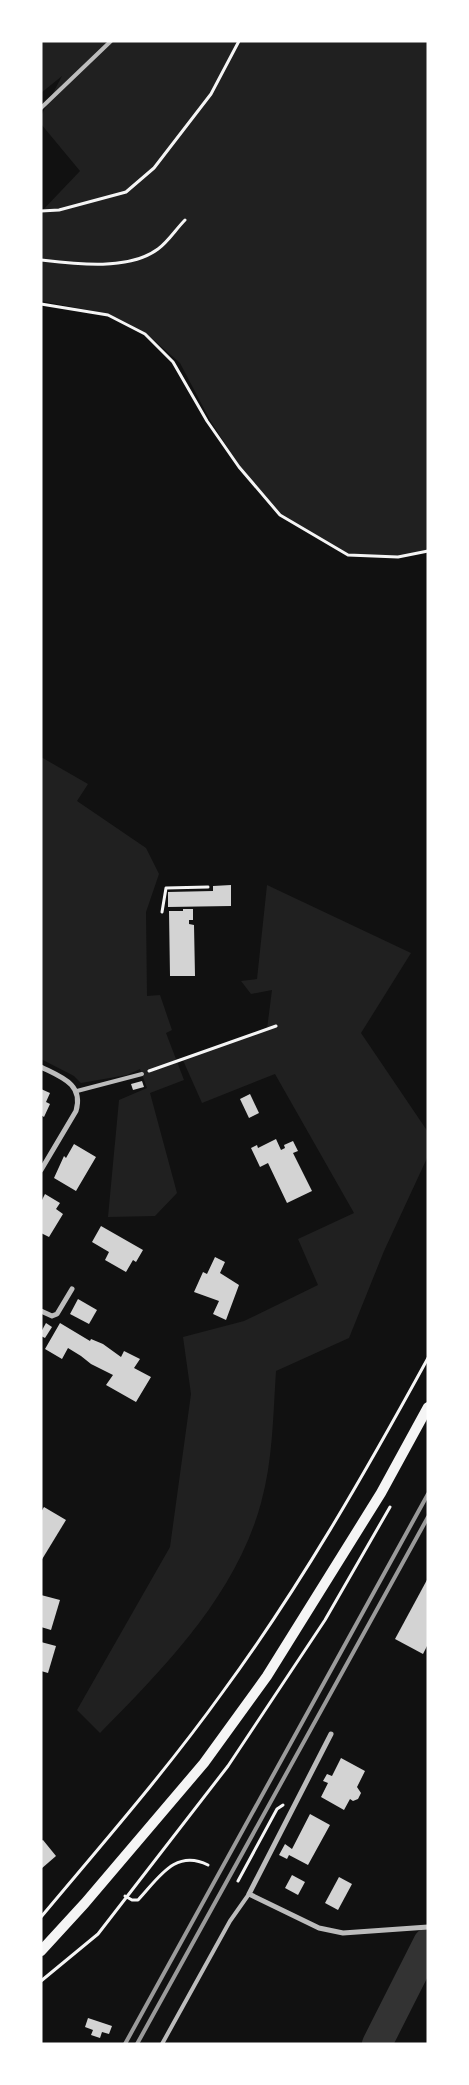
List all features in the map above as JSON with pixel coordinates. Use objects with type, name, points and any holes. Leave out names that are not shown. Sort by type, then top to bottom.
[{"type":"main road","points":[[41,1951],[86,1903],[204,1763],[267,1676],[381,1493],[428,1407]]},
{"type":"street","points":[[41,1067],[72,1084],[77,1092],[79,1102],[76,1111],[41,1170]]},
{"type":"street","points":[[41,1311],[52,1316],[57,1314],[72,1289]]},
{"type":"street","points":[[331,1734],[249,1894],[319,1928],[343,1933],[428,1927]]},
{"type":"lane","points":[[41,108],[111,41]]},
{"type":"lane","points":[[77,1092],[142,1074]]},
{"type":"lane","points":[[162,2044],[230,1921],[249,1894]]},
{"type":"path","points":[[41,210],[59,210],[126,192],[147,174],[211,94],[239,41]]},
{"type":"path","points":[[41,260],[76,264],[124,263],[158,250],[185,220]]},
{"type":"path","points":[[41,304],[108,315],[145,334],[173,362],[207,421],[239,467],[280,515],[348,555],[398,557],[428,551]]},
{"type":"path","points":[[162,912],[166,888],[208,887]]},
{"type":"path","points":[[142,1074],[276,1026]]},
{"type":"path","points":[[41,1917],[171,1762],[259,1641],[321,1546],[428,1358]]},
{"type":"path","points":[[238,1881],[277,1809],[284,1804],[293,1807]]},
{"type":"path","points":[[42,1980],[98,1934],[117,1911],[125,1896],[132,1900],[138,1900],[171,1865],[182,1859],[195,1858],[208,1865]]},
{"type":"shaded area","points":[[41,41],[428,41],[428,550],[399,556],[348,554],[281,514],[240,467],[210,420],[180,363],[146,333],[109,314],[41,301],[41,212],[80,171],[41,124],[41,116],[62,76],[41,93]]},
{"type":"shaded area","points":[[41,757],[88,784],[77,801],[146,848],[159,874],[146,912],[147,996],[160,995],[172,1030],[166,1033],[184,1080],[150,1093],[177,1193],[155,1216],[108,1217],[119,1100],[147,1088],[140,1069],[127,1075],[81,1083],[74,1076],[41,1059]]},
{"type":"shaded area","points":[[267,885],[411,953],[361,1033],[428,1132],[428,1156],[384,1251],[349,1338],[276,1371],[272,1437],[265,1487],[250,1537],[234,1568],[196,1628],[149,1682],[100,1733],[77,1710],[170,1547],[191,1394],[183,1337],[244,1321],[318,1285],[298,1239],[354,1213],[275,1074],[202,1103],[182,1058],[267,1029],[272,990],[251,994],[241,981],[257,979]]},
{"type":"building","points":[[231,885],[231,906],[168,907],[168,892],[213,891],[213,886]]},
{"type":"building","points":[[183,909],[193,909],[193,920],[189,920],[189,924],[194,925],[195,976],[170,976],[169,911],[183,911]]},
{"type":"building","points":[[142,1081],[144,1087],[133,1090],[131,1084]]},
{"type":"building","points":[[41,1089],[50,1093],[46,1102],[50,1104],[44,1117],[41,1115]]},
{"type":"building","points":[[250,1094],[259,1113],[249,1118],[240,1099]]},
{"type":"building","points":[[276,1139],[281,1150],[285,1148],[284,1145],[293,1141],[298,1151],[293,1153],[312,1191],[287,1203],[268,1163],[260,1167],[251,1148],[257,1145],[258,1148]]},
{"type":"building","points":[[74,1144],[96,1157],[76,1191],[54,1178],[64,1156],[66,1158]]},
{"type":"building","points":[[45,1194],[60,1203],[56,1209],[63,1214],[49,1237],[41,1233],[41,1202]]},
{"type":"building","points":[[101,1226],[143,1250],[136,1262],[133,1260],[126,1272],[105,1260],[109,1252],[92,1242]]},
{"type":"building","points":[[215,1257],[225,1262],[220,1273],[239,1285],[226,1320],[213,1314],[219,1301],[194,1292],[203,1272],[207,1274]]},
{"type":"building","points":[[78,1299],[97,1310],[89,1324],[70,1314]]},
{"type":"building","points":[[46,1323],[52,1327],[45,1338],[41,1336],[41,1332]]},
{"type":"building","points":[[60,1323],[90,1341],[91,1339],[103,1344],[121,1357],[124,1351],[140,1359],[134,1368],[151,1377],[136,1402],[106,1385],[113,1375],[91,1364],[68,1348],[62,1359],[45,1349]]},
{"type":"building","points":[[44,1507],[66,1520],[41,1561],[41,1512]]},
{"type":"building","points":[[428,1578],[428,1644],[423,1654],[395,1639]]},
{"type":"building","points":[[41,1595],[60,1600],[51,1630],[41,1627]]},
{"type":"building","points":[[41,1642],[56,1646],[48,1673],[41,1671]]},
{"type":"building","points":[[341,1758],[365,1771],[357,1787],[361,1793],[358,1799],[353,1801],[350,1799],[344,1810],[321,1797],[328,1783],[323,1781],[327,1774],[332,1776]]},
{"type":"building","points":[[310,1814],[330,1825],[308,1865],[289,1855],[287,1859],[279,1855],[285,1844],[292,1849]]},
{"type":"building","points":[[43,1840],[56,1856],[41,1869],[41,1841]]},
{"type":"building","points":[[292,1875],[305,1882],[298,1895],[285,1888]]},
{"type":"building","points":[[339,1877],[352,1884],[338,1910],[325,1903]]},
{"type":"building","points":[[88,2018],[112,2026],[109,2034],[102,2032],[100,2038],[91,2035],[93,2030],[85,2027]]},
{"type":"waterway","points":[[377,2044],[428,1943]]},
{"type":"railway","points":[[125,2044],[428,1494]]},
{"type":"railway","points":[[137,2044],[428,1517]]}]
